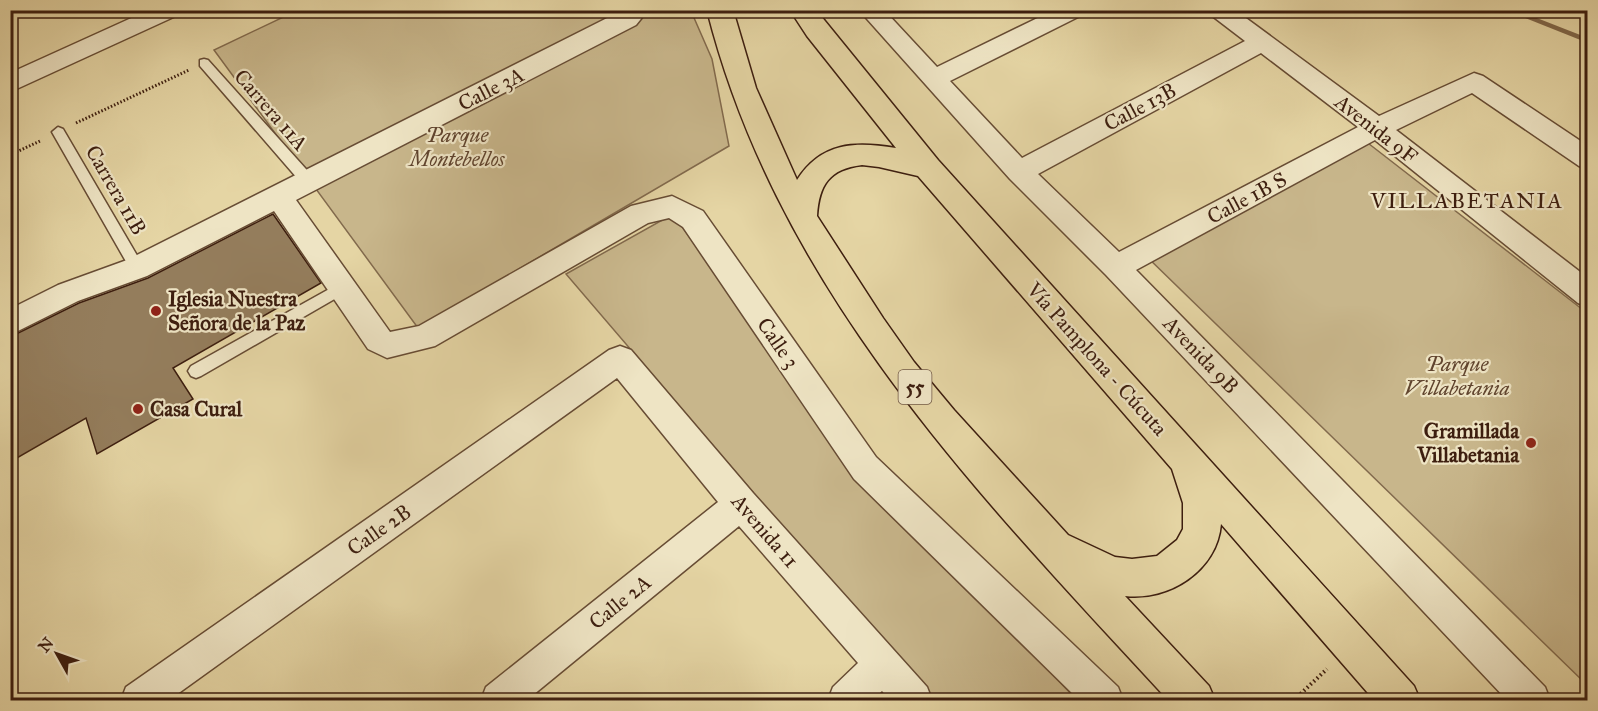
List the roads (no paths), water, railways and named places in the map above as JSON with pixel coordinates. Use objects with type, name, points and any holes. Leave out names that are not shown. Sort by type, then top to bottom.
[{"type":"highway","name":"55","points":[[720,10],[734,62],[756,125],[802,219],[831,267],[902,372],[1048,541],[1195,700]]},
{"type":"highway","name":"Vía Pamplona - Cúcuta","points":[[802,10],[928,168],[1400,700]]},
{"type":"highway","points":[[802,219],[806,190],[810,182],[825,166],[841,158],[858,154],[877,154],[928,168]]},
{"type":"highway","points":[[1048,541],[1094,568],[1130,578],[1156,577],[1174,568],[1193,550],[1199,539],[1203,516],[1198,491],[1179,450]]},
{"type":"street","points":[[10,83],[170,10]]},
{"type":"street","name":"Calle 3A","points":[[10,323],[68,293],[137,268],[617,24],[637,10]]},
{"type":"street","name":"Avenida 9B","points":[[870,10],[1019,172],[1116,267],[1532,700]]},
{"type":"street","points":[[933,79],[1074,10]]},
{"type":"street","name":"Avenida 9F","points":[[1219,10],[1377,128],[1587,295]]},
{"type":"street","name":"Calle 13B","points":[[1019,172],[1262,42]]},
{"type":"street","name":"Calle 1B S","points":[[1116,267],[1377,128],[1474,82],[1587,159]]},
{"type":"street","points":[[279,197],[340,288]]},
{"type":"street","name":"Calle 3","points":[[340,288],[378,340],[387,345],[395,345],[425,337],[641,214],[672,207],[693,219],[865,468],[1105,700]]},
{"type":"street","name":"Avenida 11","points":[[620,359],[741,504],[914,700]]},
{"type":"street","name":"Calle 2B","points":[[138,700],[620,359]]},
{"type":"street","name":"Calle 2A","points":[[499,700],[741,504]]},
{"type":"street","points":[[846,700],[882,665]]},
{"type":"lane","name":"Carrera 11A","points":[[204,63],[309,182]]},
{"type":"lane","name":"Carrera 11B","points":[[58,132],[137,268]]},
{"type":"lane","points":[[196,371],[340,288]]},
{"type":"waterway","points":[[1508,10],[1588,41]]},
{"type":"place","name":"Iglesia Nuestra Señora de la Paz","points":[[156,311]]},
{"type":"place","name":"Casa Cural","points":[[138,409]]},
{"type":"place","name":"Gramillada Villabetania","points":[[1531,443]]},
{"type":"district","name":"VILLABETANIA","points":[[1467,200]]},
{"type":"park label","name":"Parque Montebellos","points":[[457,147]]},
{"type":"park label","name":"Parque Villabetania","points":[[1457,376]]}]
